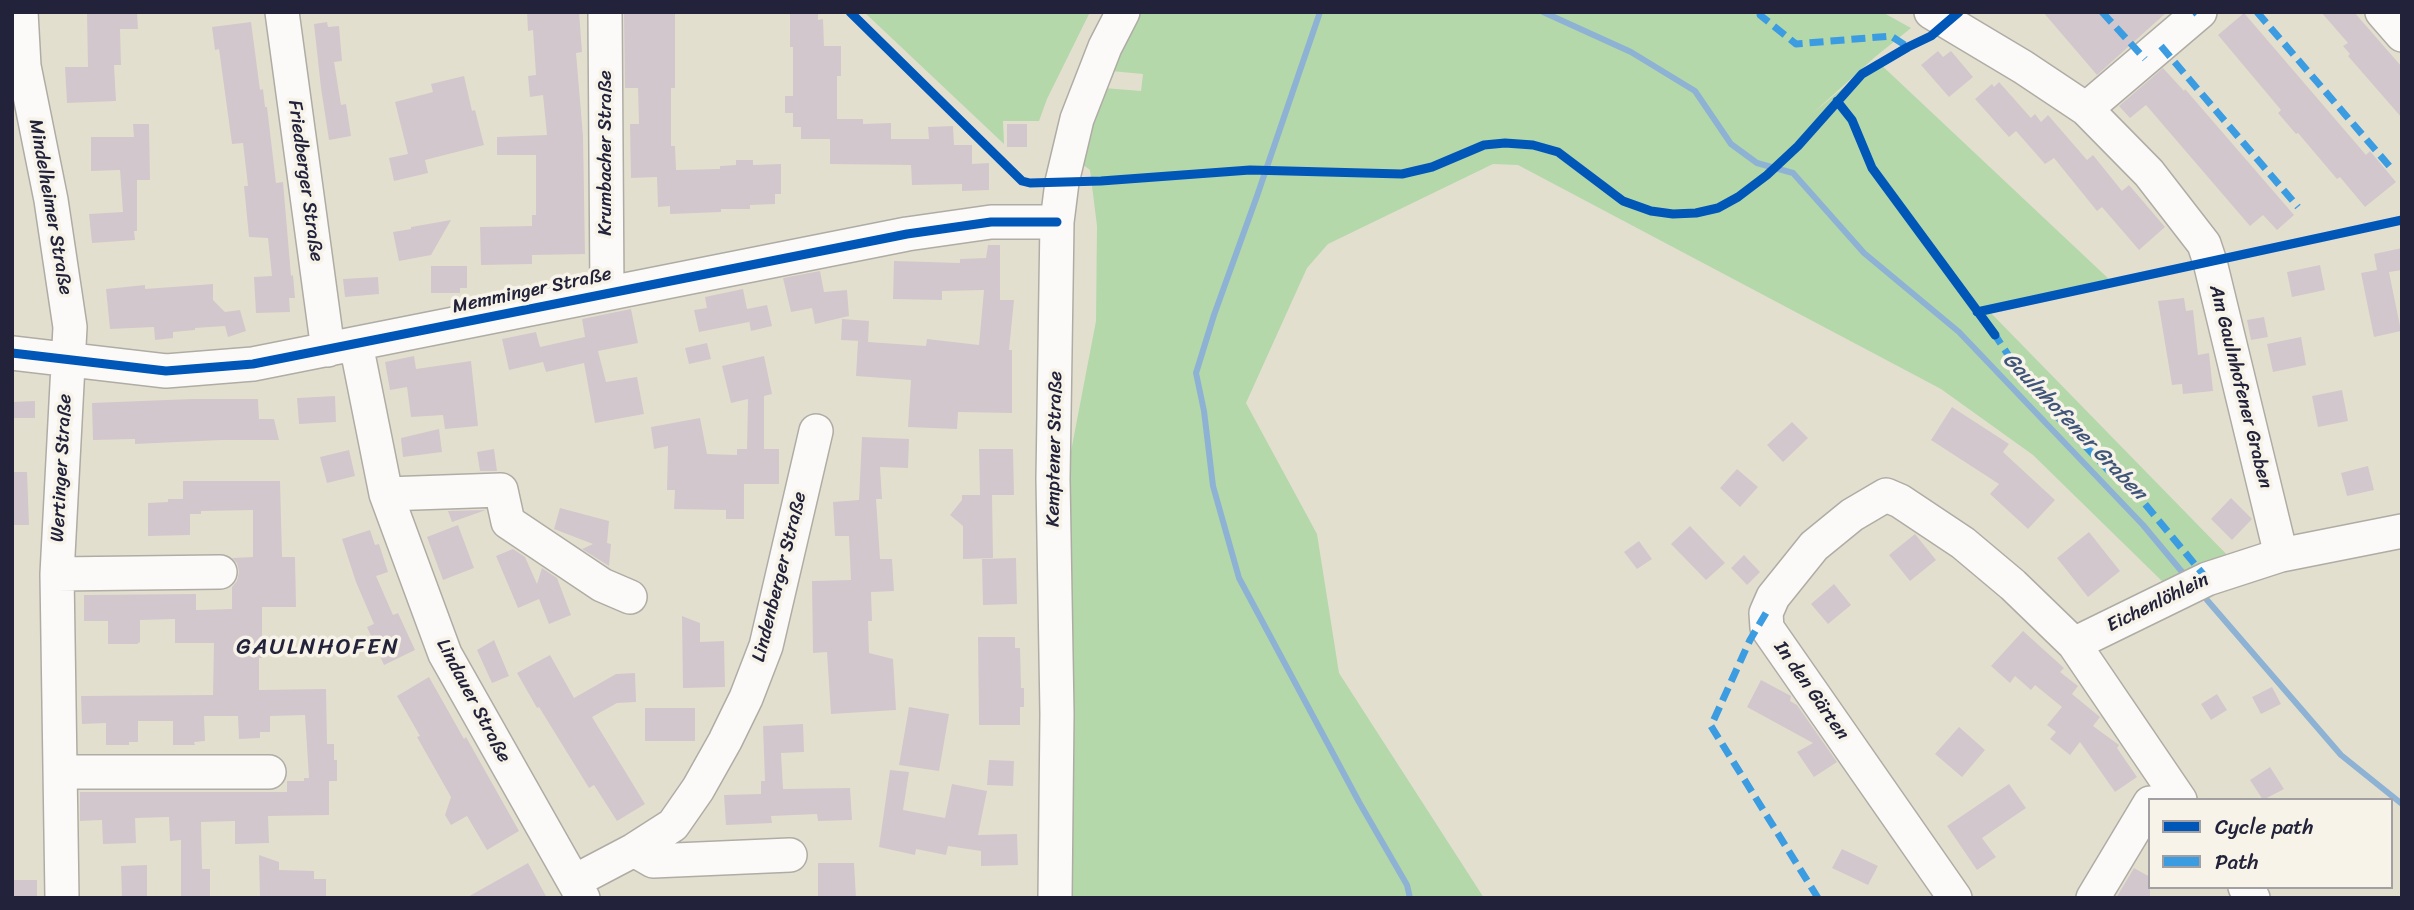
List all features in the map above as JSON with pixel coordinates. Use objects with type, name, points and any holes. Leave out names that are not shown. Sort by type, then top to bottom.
[{"type":"street","name":"Mindelheimer Straße","points":[[21,12],[24,66],[51,200],[70,327],[69,361]]},
{"type":"street","name":"Friedberger Straße","points":[[282,12],[342,347]]},
{"type":"street","name":"Krumbacher Straße","points":[[605,12],[607,293]]},
{"type":"street","name":"Kemptener Straße","points":[[1055,898],[1057,713],[1053,479],[1057,222],[1064,172],[1077,119],[1105,47],[1124,12]]},
{"type":"street","name":"Am Gaulnhofener Graben","points":[[1931,12],[2086,109],[2150,173],[2204,244],[2281,555]]},
{"type":"street","points":[[2086,109],[2200,12]]},
{"type":"street","points":[[2382,12],[2402,35]]},
{"type":"street","name":"Memminger Straße","points":[[12,353],[166,371],[253,364],[907,234],[991,222],[1057,222]]},
{"type":"street","name":"Lindauer Straße","points":[[342,347],[386,494],[444,654],[579,890]]},
{"type":"street","name":"Wertinger Straße","points":[[62,898],[57,574],[69,361]]},
{"type":"street","name":"Lindenberger Straße","points":[[579,890],[673,825],[698,789],[746,698],[766,646],[816,431]]},
{"type":"street","points":[[386,494],[501,490],[508,522],[602,585],[630,597]]},
{"type":"street","name":"In den Gärten","points":[[1955,898],[1767,628],[1766,613],[1773,597],[1814,547],[1852,515],[1886,495],[1900,501],[1963,543],[2013,585],[2074,644]]},
{"type":"street","name":"Eichenlöhlein","points":[[2074,644],[2207,579],[2281,555],[2402,531]]},
{"type":"street","points":[[57,574],[220,572]]},
{"type":"street","points":[[2074,644],[2162,795]]},
{"type":"street","points":[[61,772],[269,772]]},
{"type":"street","points":[[2093,898],[2148,816]]},
{"type":"street","points":[[634,850],[653,861],[790,855]]},
{"type":"green space","points":[[864,12],[1090,12],[1039,121],[1003,121],[1004,144]]},
{"type":"green space","points":[[1140,12],[1882,12],[1911,28],[1812,114],[1876,60],[2111,281],[1987,309],[2236,564],[2169,588],[2033,455],[1941,389],[1518,165],[1493,164],[1328,244],[1307,268],[1246,403],[1317,534],[1339,673],[1484,898],[1069,898],[1068,467],[1096,321],[1097,226],[1090,170],[1082,164],[1104,88],[1141,91],[1143,74],[1111,71]]},
{"type":"building","points":[[87,12],[137,12],[138,29],[120,29],[121,65],[114,65],[116,101],[67,103],[65,67],[88,67]]},
{"type":"building","points":[[527,12],[579,12],[582,52],[576,53],[583,136],[585,254],[532,255],[532,264],[481,265],[480,227],[532,226],[532,215],[536,215],[536,155],[497,155],[497,137],[547,135],[543,95],[530,97],[528,76],[536,75],[533,30],[528,31]]},
{"type":"building","points":[[624,12],[675,12],[675,88],[671,88],[671,146],[675,146],[676,170],[720,169],[720,166],[736,165],[736,160],[753,160],[753,165],[781,164],[781,194],[775,194],[775,204],[750,205],[750,209],[721,209],[721,212],[670,214],[670,206],[658,207],[657,177],[631,178],[630,124],[639,124],[638,88],[625,88]]},
{"type":"building","points":[[790,12],[818,12],[818,20],[823,19],[824,46],[841,46],[841,76],[837,76],[837,119],[863,119],[863,124],[891,123],[891,139],[929,139],[928,127],[953,126],[954,145],[972,145],[972,164],[989,163],[989,190],[962,191],[962,184],[912,185],[911,165],[830,164],[830,139],[801,139],[801,127],[793,127],[793,113],[785,113],[785,96],[793,96]]},
{"type":"building","points":[[2043,12],[2167,12],[2097,75]]},
{"type":"building","points":[[2321,12],[2354,12],[2402,67],[2402,118],[2348,56],[2350,54],[2343,46],[2348,43]]},
{"type":"building","points":[[2244,13],[2366,155],[2370,151],[2396,182],[2365,207],[2278,113],[2281,110],[2218,35]]},
{"type":"building","points":[[251,22],[260,90],[263,89],[267,107],[276,183],[283,182],[295,298],[289,298],[290,312],[256,313],[254,277],[272,276],[268,238],[249,237],[244,186],[248,186],[243,143],[232,144],[219,49],[215,50],[212,27]]},
{"type":"building","points":[[327,22],[328,27],[339,26],[342,61],[334,62],[341,105],[346,104],[351,136],[329,140],[314,24]]},
{"type":"building","points":[[1938,51],[1943,57],[1951,51],[1973,77],[1949,97],[1921,65]]},
{"type":"building","points":[[2163,68],[2184,91],[2185,89],[2294,215],[2277,230],[2263,215],[2250,226],[2146,105],[2130,118],[2119,106]]},
{"type":"building","points":[[464,76],[484,145],[425,160],[428,173],[394,181],[389,158],[408,154],[395,102],[433,92],[431,84]]},
{"type":"building","points":[[1999,82],[2031,118],[2035,114],[2041,122],[2048,115],[2087,160],[2093,155],[2122,191],[2129,185],[2165,227],[2139,250],[2102,207],[2097,211],[2054,158],[2045,164],[2016,131],[2009,137],[1975,99],[1992,84],[1994,87]]},
{"type":"building","points":[[133,124],[149,124],[150,180],[137,180],[135,240],[92,243],[89,214],[123,212],[120,170],[91,171],[91,137],[134,137]]},
{"type":"building","points":[[1007,124],[1027,124],[1027,147],[1007,147]]},
{"type":"building","points":[[451,220],[431,255],[399,261],[393,232]]},
{"type":"building","points":[[988,245],[1000,245],[1000,300],[1014,300],[1009,350],[1012,350],[1012,413],[958,412],[957,429],[908,427],[911,380],[856,376],[858,341],[861,341],[841,340],[842,319],[869,321],[868,342],[926,346],[927,339],[979,345],[984,290],[942,291],[942,300],[893,299],[894,261],[960,263],[960,259],[986,258]]},
{"type":"building","points":[[2402,248],[2402,270],[2389,272],[2401,331],[2374,337],[2361,273],[2377,270],[2374,254]]},
{"type":"building","points":[[2320,265],[2325,290],[2292,297],[2287,272]]},
{"type":"building","points":[[431,266],[467,266],[467,288],[460,288],[460,293],[431,293]]},
{"type":"building","points":[[820,271],[824,292],[847,290],[849,316],[815,324],[812,308],[791,312],[783,278]]},
{"type":"building","points":[[378,277],[379,294],[345,297],[343,279]]},
{"type":"building","points":[[213,284],[213,300],[225,312],[240,310],[246,331],[228,337],[225,326],[195,328],[173,332],[173,338],[155,340],[154,327],[110,329],[106,289],[145,285],[145,289]]},
{"type":"building","points":[[743,289],[747,309],[767,305],[772,326],[751,331],[749,320],[699,332],[694,310],[707,308],[705,297]]},
{"type":"building","points":[[2184,298],[2186,311],[2193,310],[2198,355],[2209,353],[2213,391],[2183,394],[2182,384],[2172,385],[2158,301]]},
{"type":"building","points":[[631,309],[638,343],[598,351],[606,382],[637,377],[644,414],[595,423],[584,363],[546,372],[543,362],[509,370],[502,339],[536,332],[540,347],[585,337],[582,319]]},
{"type":"building","points":[[2264,317],[2268,337],[2251,340],[2247,320]]},
{"type":"building","points":[[2301,337],[2306,365],[2273,372],[2267,344]]},
{"type":"building","points":[[707,343],[711,359],[689,364],[685,348]]},
{"type":"building","points":[[414,356],[416,369],[471,361],[478,426],[445,429],[443,415],[411,417],[407,387],[390,390],[385,362]]},
{"type":"building","points":[[764,356],[772,394],[764,396],[764,449],[779,449],[779,484],[744,484],[744,519],[726,519],[726,510],[674,509],[675,490],[667,490],[668,446],[654,449],[651,427],[700,418],[707,454],[737,455],[737,449],[747,449],[748,399],[731,403],[722,366]]},
{"type":"building","points":[[2342,390],[2348,421],[2318,427],[2312,396]]},
{"type":"building","points":[[335,396],[336,422],[299,424],[297,398]]},
{"type":"building","points":[[258,399],[259,419],[274,419],[279,440],[135,444],[135,439],[93,440],[92,403]]},
{"type":"building","points":[[35,401],[35,418],[12,418],[12,402]]},
{"type":"building","points":[[1952,407],[2009,444],[2003,452],[2055,500],[2028,529],[1990,494],[1999,484],[1931,440]]},
{"type":"building","points":[[1792,422],[1808,438],[1783,462],[1767,445]]},
{"type":"building","points":[[439,429],[442,452],[403,457],[401,438]]},
{"type":"building","points":[[862,437],[909,439],[908,468],[880,467],[882,499],[876,499],[880,559],[892,559],[894,591],[871,592],[872,621],[868,621],[869,653],[893,659],[896,710],[831,714],[827,652],[813,653],[812,581],[851,580],[849,536],[835,536],[833,502],[859,500]]},
{"type":"building","points":[[494,449],[497,471],[480,471],[477,452]]},
{"type":"building","points":[[979,449],[1013,449],[1014,495],[992,495],[993,558],[963,559],[963,526],[950,515],[962,500],[962,495],[980,495]]},
{"type":"building","points":[[349,450],[355,476],[327,483],[320,457]]},
{"type":"building","points":[[2368,466],[2374,490],[2347,496],[2341,473]]},
{"type":"building","points":[[1737,469],[1758,487],[1740,507],[1720,488]]},
{"type":"building","points":[[12,472],[27,472],[29,525],[12,525]]},
{"type":"building","points":[[183,481],[280,481],[282,557],[295,557],[296,607],[262,607],[259,690],[326,689],[327,744],[334,744],[334,760],[337,760],[337,781],[329,781],[329,815],[268,816],[269,843],[235,844],[235,821],[201,822],[202,869],[210,869],[210,898],[181,898],[181,840],[170,841],[169,817],[135,818],[136,843],[103,844],[102,820],[80,821],[80,792],[287,792],[287,781],[304,781],[304,778],[309,778],[305,715],[270,716],[270,732],[260,732],[260,738],[239,739],[238,716],[204,716],[205,741],[194,742],[195,745],[173,745],[173,721],[138,721],[138,742],[129,742],[129,745],[106,745],[106,723],[82,724],[81,696],[213,695],[214,643],[175,643],[175,619],[140,620],[140,642],[137,644],[108,644],[108,621],[84,621],[84,595],[196,594],[196,610],[232,609],[232,587],[239,572],[237,563],[232,558],[253,557],[253,510],[201,511],[201,514],[190,514],[190,535],[148,536],[148,503],[183,499]]},
{"type":"building","points":[[2231,498],[2252,519],[2232,540],[2211,519]]},
{"type":"building","points":[[560,508],[609,521],[609,566],[582,549],[593,544],[554,529]]},
{"type":"building","points":[[486,510],[452,522],[448,511]]},
{"type":"building","points":[[458,525],[474,568],[443,580],[427,537]]},
{"type":"building","points":[[1690,526],[1725,563],[1706,580],[1671,544]]},
{"type":"building","points":[[370,530],[375,545],[379,544],[388,572],[376,576],[393,615],[398,613],[415,650],[384,665],[367,627],[374,624],[342,539]]},
{"type":"building","points":[[2089,532],[2120,571],[2088,597],[2057,558]]},
{"type":"building","points":[[1915,534],[1936,560],[1910,581],[1889,555]]},
{"type":"building","points":[[1639,541],[1652,559],[1637,569],[1624,552]]},
{"type":"building","points":[[513,549],[525,557],[537,584],[542,568],[557,578],[571,615],[549,624],[539,599],[518,608],[496,556]]},
{"type":"building","points":[[1744,555],[1760,572],[1747,585],[1731,568]]},
{"type":"building","points":[[1016,558],[1017,604],[983,605],[982,559]]},
{"type":"building","points":[[1834,584],[1851,605],[1828,624],[1811,604]]},
{"type":"building","points":[[682,616],[700,623],[700,642],[724,641],[725,687],[683,688]]},
{"type":"building","points":[[2023,631],[2064,668],[2060,672],[2078,686],[2072,694],[2100,717],[2093,726],[2119,745],[2117,748],[2137,777],[2115,792],[2080,742],[2070,755],[2050,739],[2056,732],[2047,725],[2062,707],[2035,685],[2031,690],[2015,676],[2010,683],[1991,666]]},
{"type":"building","points":[[978,637],[1015,637],[1015,648],[1020,648],[1021,688],[1024,688],[1020,725],[979,725]]},
{"type":"building","points":[[494,640],[509,676],[492,683],[477,650]]},
{"type":"building","points":[[550,655],[574,698],[616,674],[635,673],[636,702],[617,703],[592,717],[645,804],[617,821],[594,785],[589,788],[517,673]]},
{"type":"building","points":[[429,677],[519,831],[487,850],[467,816],[451,825],[445,815],[451,797],[397,696]]},
{"type":"building","points":[[1761,680],[1791,696],[1790,701],[1797,705],[1837,762],[1814,777],[1797,752],[1813,743],[1747,707]]},
{"type":"building","points":[[2272,687],[2281,704],[2261,714],[2252,697]]},
{"type":"building","points":[[2217,694],[2227,710],[2211,720],[2201,704]]},
{"type":"building","points":[[909,707],[949,714],[939,771],[899,765]]},
{"type":"building","points":[[645,708],[695,708],[695,741],[645,741]]},
{"type":"building","points":[[803,724],[804,752],[781,753],[783,789],[850,788],[852,820],[818,821],[817,814],[771,816],[772,823],[726,825],[724,795],[761,794],[761,781],[765,781],[763,726]]},
{"type":"building","points":[[1959,727],[1985,750],[1962,777],[1935,754]]},
{"type":"building","points":[[989,760],[1014,761],[1013,786],[987,785]]},
{"type":"building","points":[[2270,767],[2284,789],[2262,798],[2250,780]]},
{"type":"building","points":[[890,770],[909,772],[903,810],[945,818],[952,784],[987,791],[978,835],[1017,834],[1018,865],[981,866],[981,851],[948,846],[946,855],[916,849],[915,855],[879,847]]},
{"type":"building","points":[[2009,784],[2026,808],[1982,838],[1996,857],[1977,870],[1947,826]]},
{"type":"building","points":[[1842,849],[1878,866],[1868,885],[1832,868]]},
{"type":"building","points":[[259,855],[279,862],[279,870],[314,871],[314,879],[326,879],[326,898],[260,898]]},
{"type":"building","points":[[528,863],[547,898],[466,898]]},
{"type":"building","points":[[818,863],[854,863],[856,898],[818,898]]},
{"type":"building","points":[[147,865],[147,898],[122,898],[121,866]]},
{"type":"building","points":[[2134,868],[2148,876],[2150,898],[2116,898]]},
{"type":"building","points":[[12,880],[37,880],[37,898],[12,898]]},
{"type":"waterway","points":[[1320,12],[1196,373],[1204,411],[1213,486],[1239,578],[1359,802],[1407,885],[1410,898]]},
{"type":"waterway","name":"Gaulnhofener Graben","points":[[1543,12],[1631,52],[1695,91],[1731,144],[1757,163],[1793,173],[1864,253],[1959,332],[2143,525],[2183,573]]},
{"type":"waterway","name":"Gaulnhofener Graben","points":[[2207,600],[2341,755],[2402,804]]},
{"type":"marked path","points":[[1761,12],[1760,15],[1796,44],[1891,36],[1908,47]]},
{"type":"marked path","points":[[2102,12],[2145,59]]},
{"type":"marked path","points":[[2257,12],[2391,168]]},
{"type":"marked path","points":[[2161,46],[2298,207]]},
{"type":"marked path","points":[[1993,332],[2030,388],[2108,470],[2140,498],[2207,579]]},
{"type":"marked path","points":[[1766,613],[1750,640],[1711,726],[1818,898]]},
{"type":"cycle path","points":[[850,12],[1022,181],[1030,183],[1101,181],[1250,170],[1402,174],[1432,167],[1484,145],[1505,143],[1533,145],[1558,152],[1623,201],[1651,211],[1673,214],[1718,208],[1738,197],[1798,146],[1862,74],[1931,36],[1959,12]]},
{"type":"cycle path","points":[[1837,101],[1852,120],[1872,168],[1995,335]]},
{"type":"cycle path","points":[[1977,312],[2402,220]]},
{"type":"cycle path","points":[[12,353],[166,371],[253,364],[907,234],[991,222],[1057,222]]},
{"type":"district","name":"GAULNHOFEN","points":[[318,648]]}]
